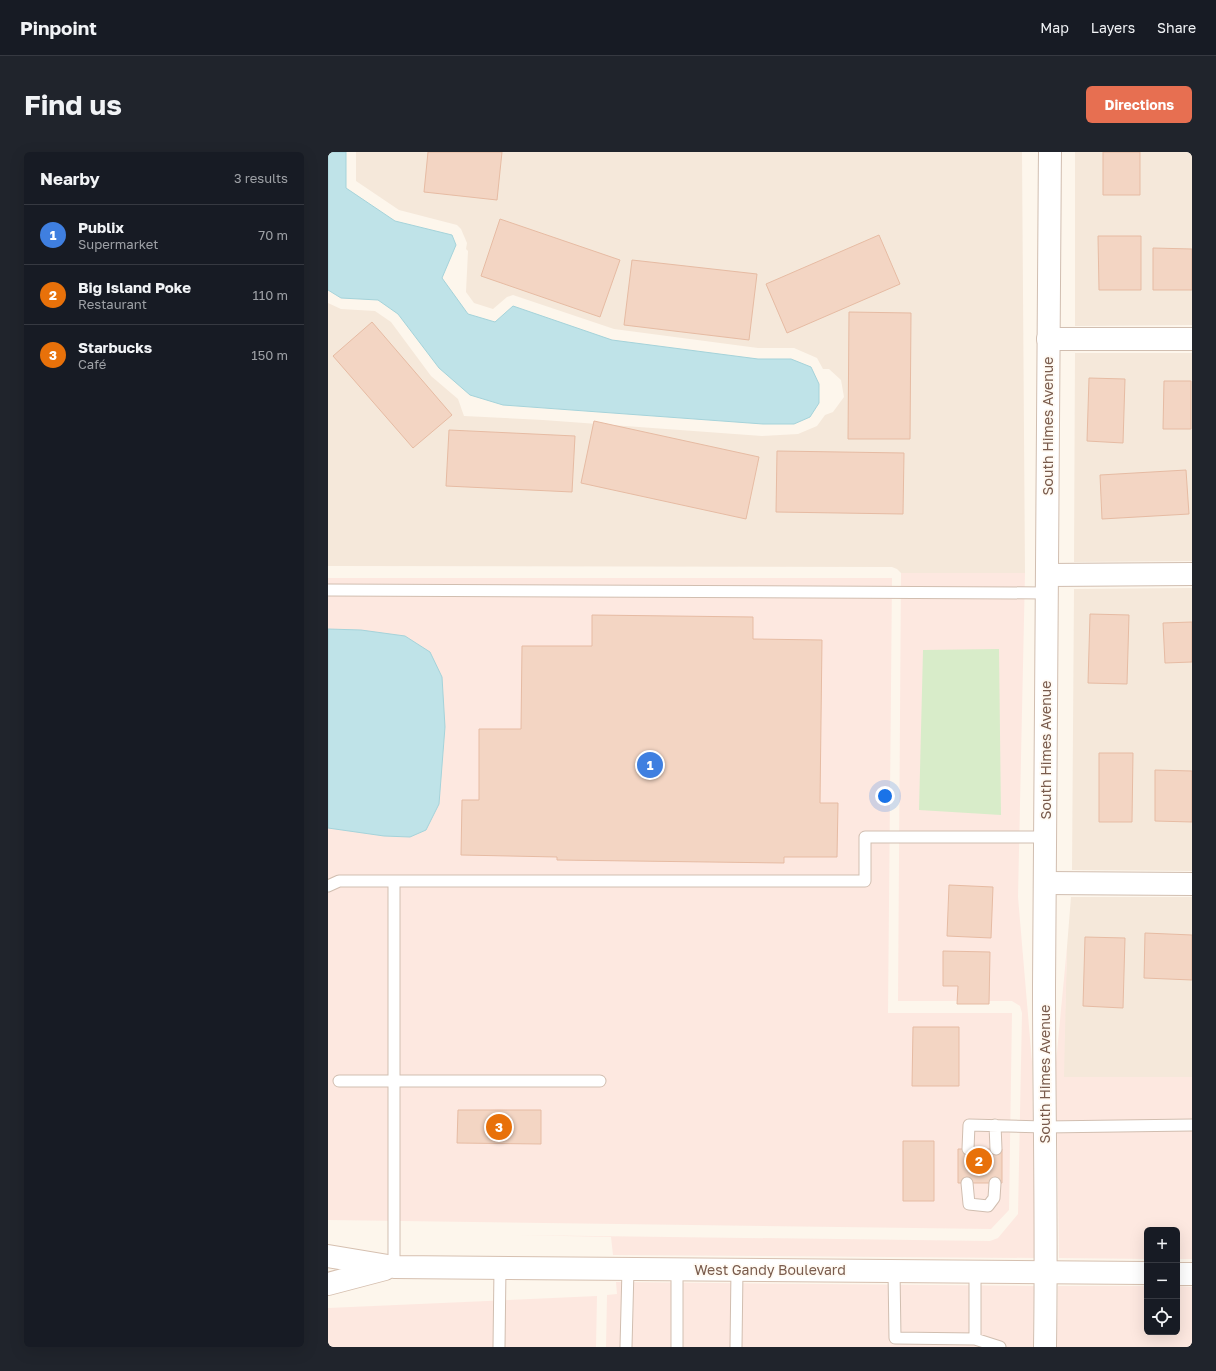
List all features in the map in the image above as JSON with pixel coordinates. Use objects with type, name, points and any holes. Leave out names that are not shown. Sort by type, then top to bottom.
[{"type":"street","name":"South Himes Avenue","points":[[1045,1347],[1047,1272],[1045,1127],[1045,837],[1050,152]]},
{"type":"street","points":[[1048,339],[1192,339]]},
{"type":"street","points":[[1047,584],[1192,574]]},
{"type":"street","points":[[1045,883],[1192,884]]},
{"type":"street","name":"West Gandy Boulevard","points":[[328,1256],[394,1267],[1144,1273]]},
{"type":"street","name":"West Gandy Boulevard","points":[[328,1284],[394,1267]]},
{"type":"street","points":[[1180,1274],[1192,1274]]},
{"type":"lane","points":[[328,590],[1047,584]]},
{"type":"lane","points":[[328,886],[339,881],[866,881],[865,837],[1045,837]]},
{"type":"lane","points":[[394,881],[394,1267]]},
{"type":"lane","points":[[339,1081],[600,1081]]},
{"type":"lane","points":[[968,1149],[969,1125],[1045,1127],[1192,1125]]},
{"type":"lane","points":[[995,1125],[996,1149]]},
{"type":"lane","points":[[967,1183],[969,1204],[988,1206],[994,1198],[995,1183]]},
{"type":"lane","points":[[499,1347],[500,1268]]},
{"type":"lane","points":[[626,1347],[628,1269]]},
{"type":"lane","points":[[677,1347],[678,1269]]},
{"type":"lane","points":[[736,1347],[737,1270]]},
{"type":"lane","points":[[894,1271],[895,1338],[975,1339],[1000,1347]]},
{"type":"lane","points":[[975,1272],[975,1339]]},
{"type":"shaded area","points":[[356,152],[1022,152],[1025,573],[901,573],[892,567],[328,566],[328,303],[341,309],[375,311],[391,322],[431,376],[458,399],[464,416],[543,420],[762,436],[798,434],[817,426],[825,415],[833,412],[844,397],[841,380],[829,369],[823,369],[817,358],[794,348],[758,348],[614,329],[513,295],[507,297],[493,309],[474,303],[466,292],[468,251],[466,249],[467,243],[461,229],[457,225],[399,210],[356,181]]},
{"type":"shaded area","points":[[1075,152],[1192,152],[1192,325],[1075,326]]},
{"type":"shaded area","points":[[1075,353],[1192,353],[1192,561],[1074,562]]},
{"type":"shaded area","points":[[901,573],[1025,573],[1018,897],[1032,1062],[1035,1258],[613,1255],[611,1237],[517,1235],[990,1241],[998,1238],[1018,1214],[1022,1013],[1020,1006],[1012,1001],[898,1001]]},
{"type":"shaded area","points":[[328,578],[892,578],[888,1013],[1012,1013],[1009,1210],[991,1229],[328,1220]]},
{"type":"shaded area","points":[[1192,588],[1192,871],[1072,870],[1074,589]]},
{"type":"shaded area","points":[[1071,897],[1192,897],[1192,1077],[1063,1077],[1067,947]]},
{"type":"shaded area","points":[[1067,947],[1064,1077],[1192,1077],[1192,1259],[1180,1259],[1180,1227],[1144,1227],[1144,1259],[1059,1258],[1056,1062]]},
{"type":"shaded area","points":[[616,1282],[1034,1286],[1033,1347],[606,1347],[607,1295],[617,1294]]},
{"type":"shaded area","points":[[1058,1286],[1144,1286],[1144,1335],[1180,1335],[1180,1286],[1192,1287],[1192,1347],[1057,1347]]},
{"type":"shaded area","points":[[597,1296],[596,1347],[328,1347],[328,1308]]},
{"type":"green space","points":[[999,649],[1001,815],[919,810],[923,650]]},
{"type":"water","points":[[328,152],[346,152],[346,188],[395,221],[452,235],[456,245],[442,278],[468,314],[495,322],[513,306],[612,340],[758,359],[791,359],[811,367],[819,384],[819,403],[810,417],[794,424],[763,424],[503,405],[470,395],[439,368],[398,314],[378,300],[341,298],[328,290]]},
{"type":"water","points":[[328,629],[361,630],[405,636],[430,652],[442,677],[445,727],[439,804],[426,830],[410,837],[384,836],[328,828]]},
{"type":"building","points":[[428,152],[502,152],[497,200],[424,192]]},
{"type":"building","points":[[1103,152],[1140,152],[1140,195],[1103,195]]},
{"type":"building","points":[[500,219],[620,260],[600,317],[481,276]]},
{"type":"building","points":[[879,235],[900,284],[787,333],[766,284]]},
{"type":"building","points":[[1098,236],[1141,236],[1141,290],[1099,290]]},
{"type":"building","points":[[1153,248],[1192,249],[1192,290],[1153,290]]},
{"type":"building","points":[[632,260],[757,274],[749,340],[624,325]]},
{"type":"building","points":[[849,312],[911,313],[910,439],[848,439]]},
{"type":"building","points":[[372,322],[452,415],[413,448],[333,356]]},
{"type":"building","points":[[1089,378],[1125,379],[1123,443],[1087,441]]},
{"type":"building","points":[[1164,381],[1191,381],[1191,429],[1163,429]]},
{"type":"building","points":[[594,421],[759,457],[746,519],[581,483]]},
{"type":"building","points":[[449,430],[575,436],[572,492],[446,486]]},
{"type":"building","points":[[777,451],[904,453],[903,514],[776,512]]},
{"type":"building","points":[[1186,470],[1189,514],[1102,519],[1100,475]]},
{"type":"building","points":[[1090,614],[1129,615],[1127,684],[1088,683]]},
{"type":"building","points":[[592,615],[753,617],[753,639],[822,640],[820,803],[838,803],[837,857],[784,857],[784,863],[557,860],[557,857],[461,855],[462,800],[479,800],[479,729],[521,729],[522,646],[592,646]]},
{"type":"building","points":[[1192,622],[1192,662],[1165,663],[1163,623]]},
{"type":"building","points":[[1099,753],[1133,753],[1132,822],[1099,822]]},
{"type":"building","points":[[1155,770],[1192,771],[1192,822],[1155,821]]},
{"type":"building","points":[[949,885],[993,887],[991,938],[947,936]]},
{"type":"building","points":[[1145,933],[1192,935],[1192,980],[1144,978]]},
{"type":"building","points":[[1085,937],[1125,938],[1123,1008],[1083,1006]]},
{"type":"building","points":[[943,951],[990,952],[989,1004],[957,1004],[958,986],[943,986]]},
{"type":"building","points":[[913,1027],[959,1027],[959,1086],[912,1086]]},
{"type":"building","points":[[458,1110],[541,1110],[541,1144],[457,1143]]},
{"type":"building","points":[[903,1141],[934,1141],[934,1201],[903,1201]]},
{"type":"building","points":[[958,1149],[1002,1149],[1002,1183],[958,1183]]},
{"type":"place","name":"Publix","points":[[650,765]]},
{"type":"place","name":"Starbucks","points":[[499,1127]]},
{"type":"place","name":"Big Island Poke","points":[[979,1161]]}]
